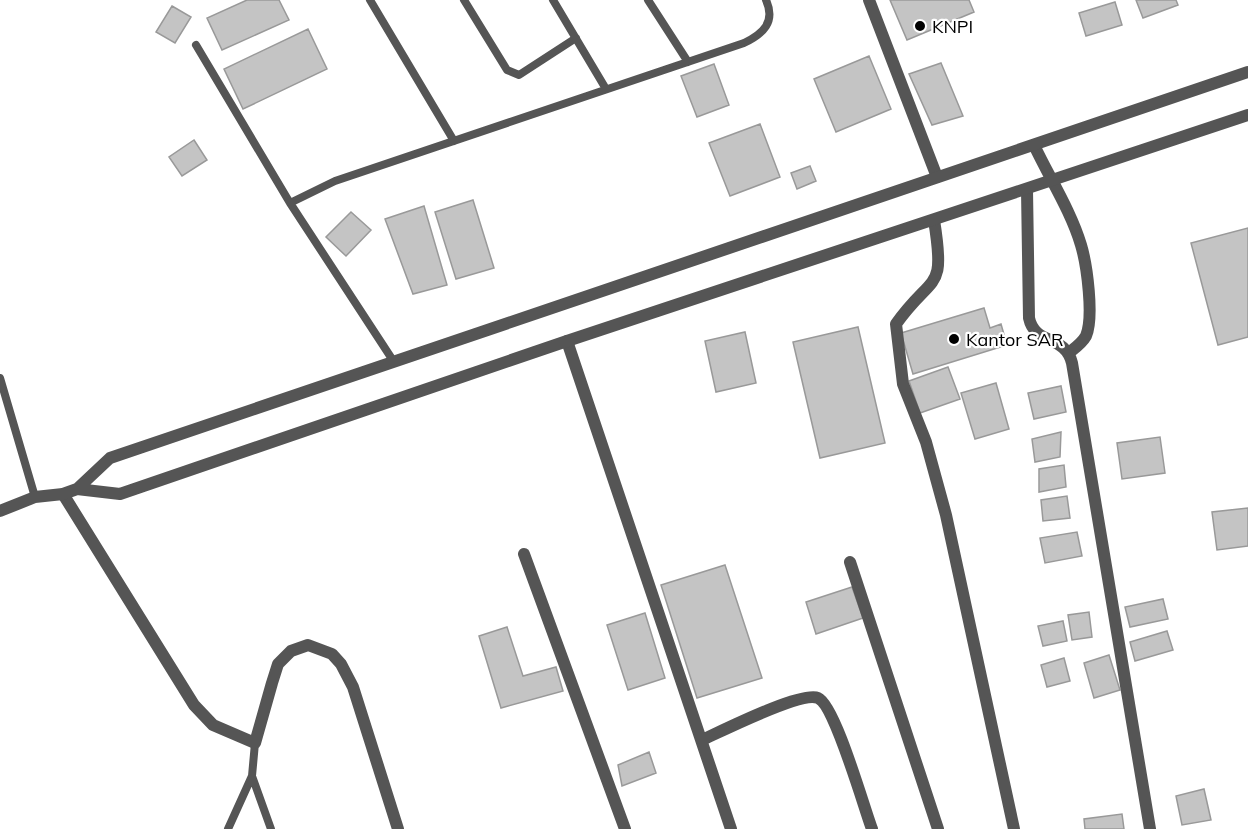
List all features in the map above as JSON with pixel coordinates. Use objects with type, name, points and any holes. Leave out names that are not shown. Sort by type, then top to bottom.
[{"type":"street","points":[[869,0],[937,177]]},
{"type":"street","points":[[0,511],[35,497],[63,494],[77,489],[110,458],[1248,72]]},
{"type":"street","points":[[77,489],[120,494],[567,341],[1248,115]]},
{"type":"street","points":[[1034,145],[1081,245],[1089,315],[1085,337],[1070,352]]},
{"type":"street","points":[[1027,190],[1030,322],[1039,335],[1058,343],[1070,352],[1150,829]]},
{"type":"street","points":[[934,220],[939,268],[933,285],[896,324],[900,371],[926,442],[946,515],[1014,829]]},
{"type":"street","points":[[567,341],[731,829]]},
{"type":"street","points":[[63,494],[194,705],[213,725],[255,743],[278,664],[291,651],[308,645],[332,654],[341,664],[353,687],[398,829]]},
{"type":"street","points":[[524,554],[625,829]]},
{"type":"street","points":[[850,562],[938,829]]},
{"type":"street","points":[[702,740],[785,704],[803,698],[818,698],[827,705],[835,723],[872,829]]},
{"type":"lane","points":[[370,0],[454,141]]},
{"type":"lane","points":[[464,0],[507,70],[513,74],[519,75],[576,38]]},
{"type":"lane","points":[[554,0],[606,89]]},
{"type":"lane","points":[[648,0],[688,62]]},
{"type":"lane","points":[[290,203],[335,181],[759,36],[770,21],[766,0]]},
{"type":"lane","points":[[196,45],[290,203],[394,362]]},
{"type":"lane","points":[[0,378],[35,497]]},
{"type":"lane","points":[[228,829],[252,776],[255,743]]},
{"type":"lane","points":[[252,776],[271,829]]},
{"type":"building","points":[[247,0],[279,0],[289,20],[222,50],[207,18]]},
{"type":"building","name":"KNPI","points":[[890,0],[969,0],[974,12],[907,40]]},
{"type":"building","points":[[1136,0],[1176,0],[1178,5],[1143,18]]},
{"type":"building","points":[[1115,2],[1122,25],[1086,36],[1079,13]]},
{"type":"building","points":[[172,6],[191,17],[175,43],[156,32]]},
{"type":"building","points":[[308,29],[327,69],[243,109],[224,69]]},
{"type":"building","points":[[869,56],[891,109],[836,132],[814,79]]},
{"type":"building","points":[[941,63],[963,116],[932,125],[909,74]]},
{"type":"building","points":[[714,64],[729,105],[697,117],[681,76]]},
{"type":"building","points":[[760,124],[780,177],[730,196],[709,143]]},
{"type":"building","points":[[194,140],[207,160],[182,176],[169,157]]},
{"type":"building","points":[[810,166],[816,181],[797,189],[791,173]]},
{"type":"building","points":[[473,200],[494,268],[456,279],[435,212]]},
{"type":"building","points":[[424,206],[447,285],[413,294],[385,219]]},
{"type":"building","points":[[351,212],[371,230],[346,256],[326,237]]},
{"type":"building","points":[[1248,228],[1248,337],[1218,345],[1191,243]]},
{"type":"building","name":"Kantor SAR","points":[[984,308],[990,328],[1001,324],[1007,345],[913,374],[901,333]]},
{"type":"building","points":[[858,327],[885,443],[820,458],[793,342]]},
{"type":"building","points":[[745,332],[756,383],[716,392],[705,341]]},
{"type":"building","points":[[948,367],[960,399],[920,413],[909,381]]},
{"type":"building","points":[[996,383],[1009,429],[975,439],[961,393]]},
{"type":"building","points":[[1061,386],[1066,412],[1034,419],[1028,393]]},
{"type":"building","points":[[1061,432],[1060,457],[1035,462],[1032,439]]},
{"type":"building","points":[[1160,437],[1165,473],[1122,479],[1117,443]]},
{"type":"building","points":[[1064,465],[1066,487],[1039,492],[1039,469]]},
{"type":"building","points":[[1067,496],[1070,518],[1043,521],[1041,500]]},
{"type":"building","points":[[1248,508],[1248,546],[1217,550],[1212,512]]},
{"type":"building","points":[[1077,532],[1082,556],[1045,563],[1040,538]]},
{"type":"building","points":[[725,565],[762,678],[697,698],[661,585]]},
{"type":"building","points":[[852,587],[863,618],[816,634],[806,602]]},
{"type":"building","points":[[1163,599],[1168,619],[1130,627],[1125,607]]},
{"type":"building","points":[[1089,612],[1092,637],[1072,640],[1068,615]]},
{"type":"building","points":[[645,613],[665,678],[628,690],[607,625]]},
{"type":"building","points":[[1063,621],[1067,641],[1043,646],[1038,626]]},
{"type":"building","points":[[507,627],[523,676],[556,667],[563,691],[501,708],[479,636]]},
{"type":"building","points":[[1167,631],[1173,650],[1135,661],[1130,642]]},
{"type":"building","points":[[1109,655],[1120,690],[1094,698],[1084,663]]},
{"type":"building","points":[[1064,658],[1070,681],[1047,687],[1041,665]]},
{"type":"building","points":[[649,752],[656,773],[622,786],[618,765]]},
{"type":"building","points":[[1204,789],[1211,820],[1182,825],[1176,796]]},
{"type":"building","points":[[1122,814],[1124,829],[1085,829],[1084,819]]},
{"type":"place","name":"KNPI","points":[[920,26]]},
{"type":"place","name":"Kantor SAR","points":[[954,339]]}]
